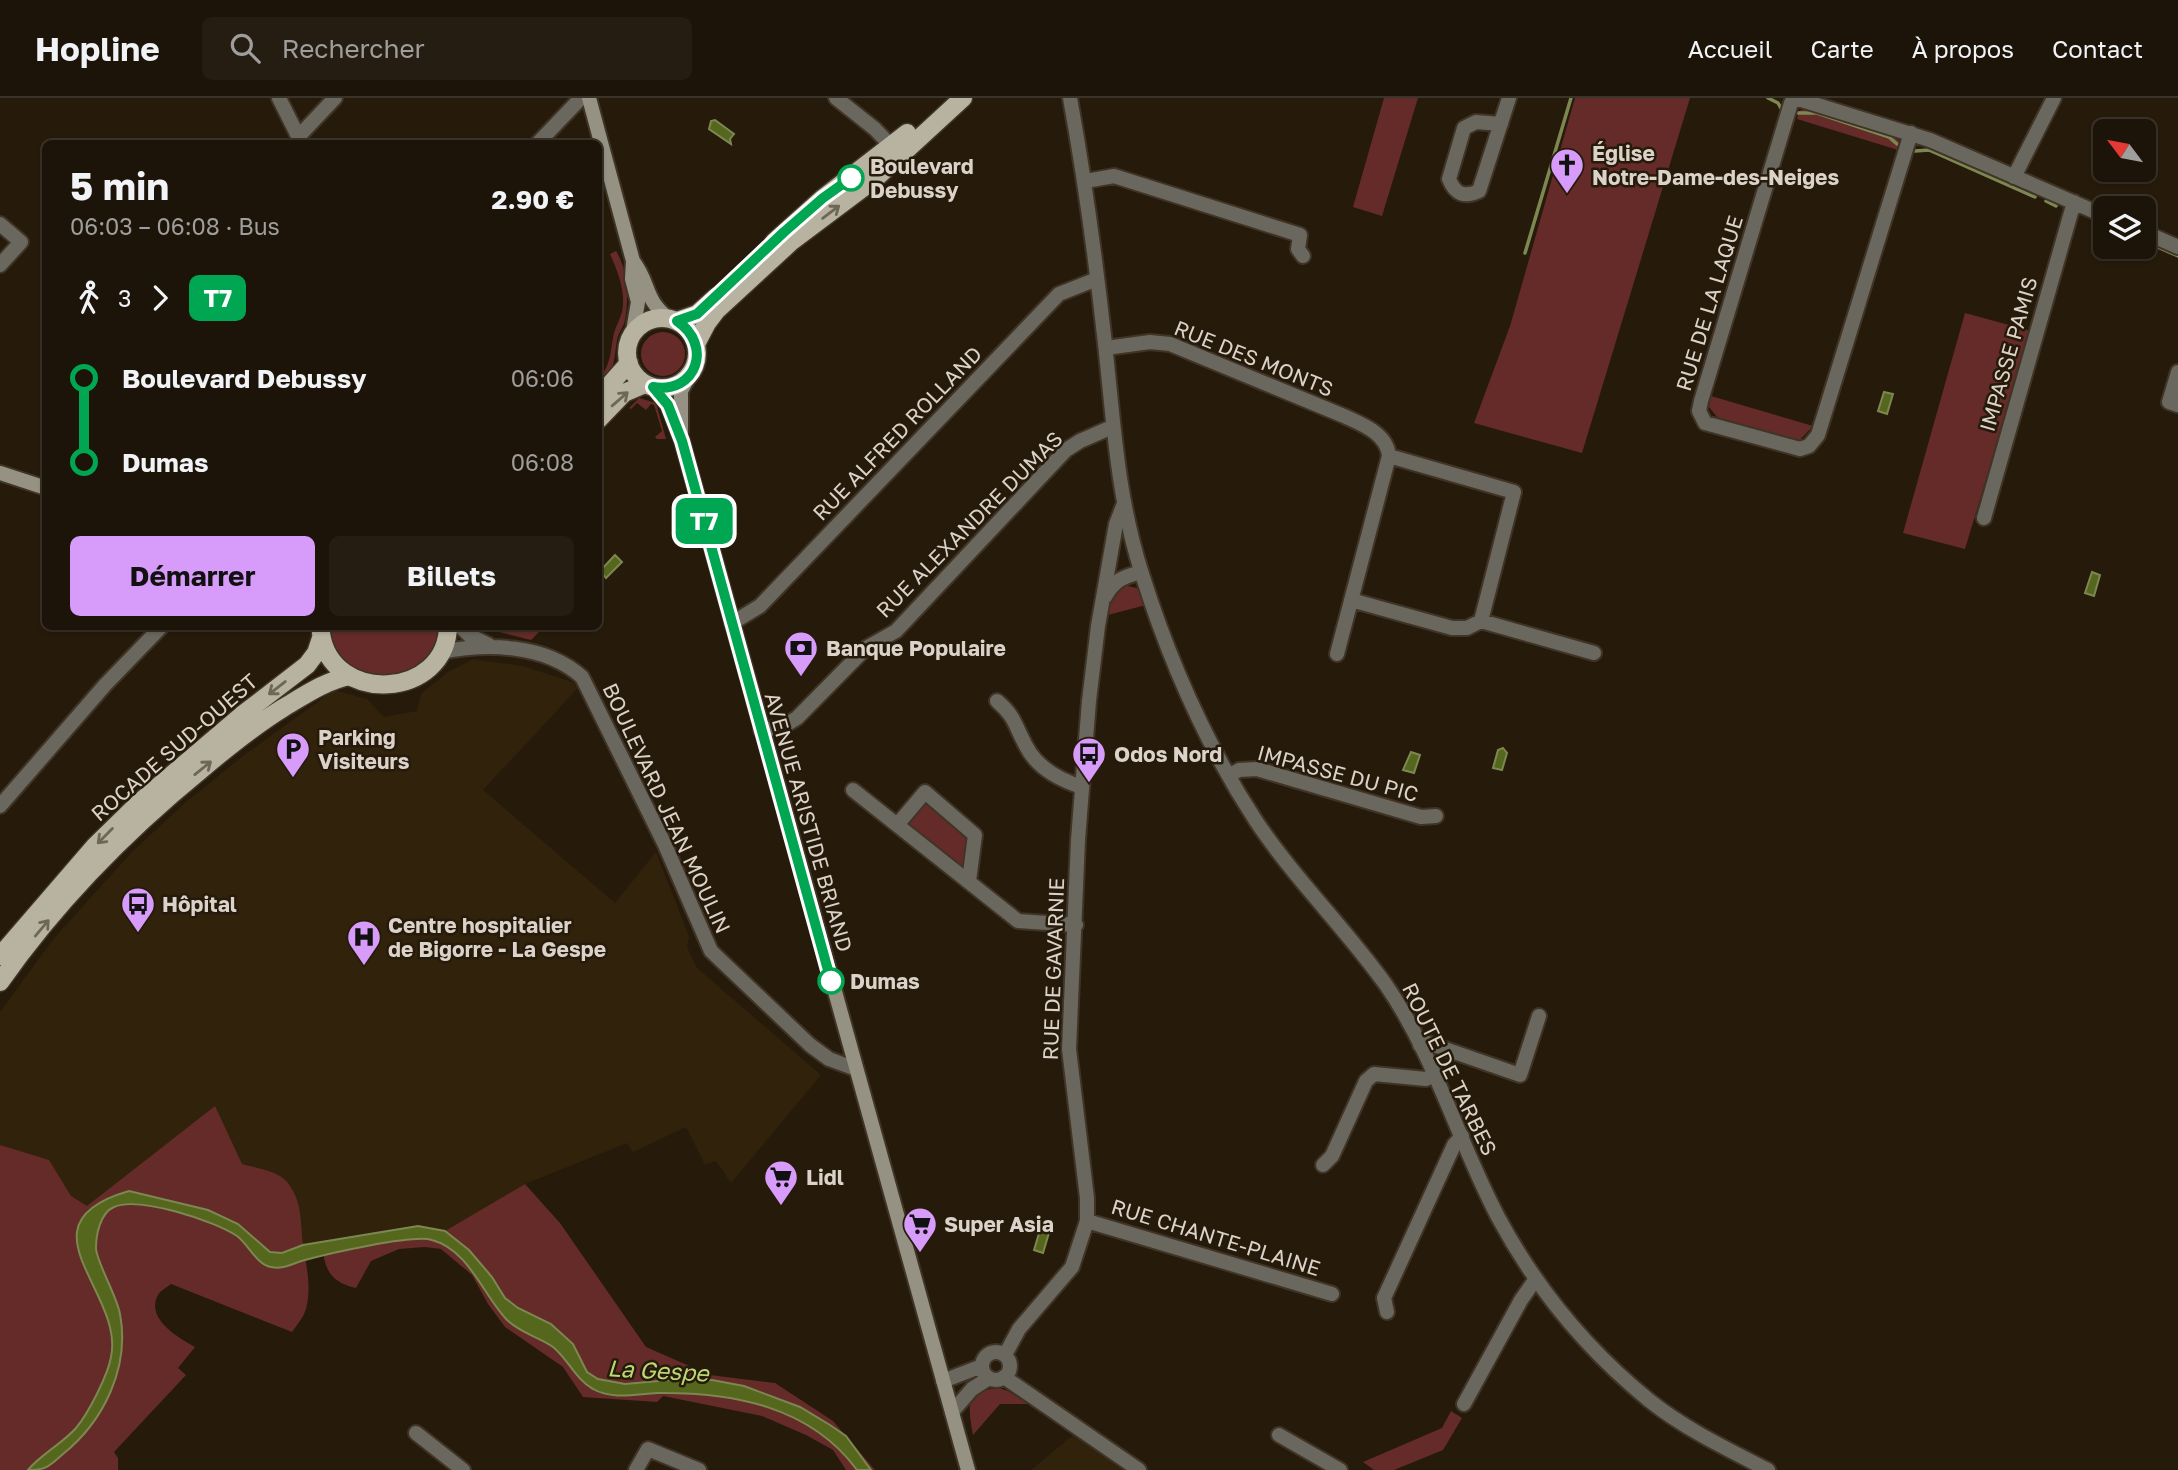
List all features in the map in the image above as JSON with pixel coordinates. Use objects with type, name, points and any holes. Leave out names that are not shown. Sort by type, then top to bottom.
[{"type":"main road","points":[[589,98],[600,140]]},
{"type":"main road","points":[[632,337],[651,319],[673,320],[697,314],[823,198],[892,147],[946,98]]},
{"type":"main road","points":[[696,344],[716,311],[792,241],[876,178],[963,98]]},
{"type":"main road","points":[[602,146],[633,261],[632,279],[638,302],[627,353],[632,372],[649,386]]},
{"type":"main road","points":[[602,416],[624,393],[649,386],[671,387],[681,383],[689,376],[698,355],[692,335],[650,300],[642,273],[633,261]]},
{"type":"main road","points":[[602,393],[629,363]]},
{"type":"main road","name":"AVENUE ARISTIDE BRIAND","points":[[682,441],[681,391],[689,376]]},
{"type":"main road","name":"AVENUE ARISTIDE BRIAND","points":[[649,386],[668,405],[682,441],[968,1470]]},
{"type":"main road","points":[[0,473],[42,487]]},
{"type":"main road","points":[[321,632],[328,653],[338,666],[365,683],[382,685],[399,684],[415,678],[430,667],[441,652],[447,630]]},
{"type":"main road","name":"ROCADE SUD-OUEST","points":[[0,956],[95,846],[141,800],[242,715],[307,665],[316,653],[321,632]]},
{"type":"main road","name":"ROCADE SUD-OUEST","points":[[0,982],[18,956],[65,901],[153,808],[253,727],[324,683],[350,676]]},
{"type":"street","points":[[279,98],[301,140],[335,98]]},
{"type":"street","points":[[541,140],[581,98]]},
{"type":"street","points":[[836,98],[875,129],[892,147]]},
{"type":"street","name":"ROUTE DE TARBES","points":[[1070,98],[1086,181],[1123,506],[1141,572],[1201,727],[1257,823],[1387,987],[1420,1045],[1497,1215],[1535,1280],[1605,1361],[1653,1404],[1768,1470]]},
{"type":"street","points":[[1500,124],[1476,122],[1464,128],[1448,180],[1453,190],[1470,196],[1479,191],[1509,98]]},
{"type":"street","points":[[1795,98],[1823,102],[1910,133],[2093,211]]},
{"type":"street","name":"RUE DE LA LAQUE","points":[[1795,98],[1791,103],[1701,401],[1701,418],[1705,423],[1800,449],[1809,446],[1818,435],[1910,133]]},
{"type":"street","points":[[2014,177],[2054,98]]},
{"type":"street","points":[[1086,181],[1114,176],[1300,235],[1298,249],[1303,256]]},
{"type":"street","name":"IMPASSE PAMIS","points":[[1984,517],[2074,202]]},
{"type":"street","points":[[0,224],[21,242],[0,265]]},
{"type":"street","points":[[2156,237],[2178,247]]},
{"type":"street","name":"RUE ALFRED ROLLAND","points":[[732,623],[760,606],[1059,294],[1097,279]]},
{"type":"street","name":"RUE DES MONTS","points":[[1106,348],[1150,342],[1170,344],[1370,428],[1388,448],[1389,456]]},
{"type":"street","points":[[2178,372],[2169,402],[2178,405]]},
{"type":"street","name":"RUE ALEXANDRE DUMAS","points":[[761,730],[782,727],[797,718],[866,648],[896,631],[1066,450],[1112,427]]},
{"type":"street","points":[[1337,654],[1389,456],[1514,492],[1481,621]]},
{"type":"street","name":"RUE DE GAVARNIE","points":[[1004,1355],[1019,1329],[1072,1267],[1087,1221],[1087,1198],[1069,1049],[1082,786],[1089,701],[1102,601],[1116,524],[1123,506]]},
{"type":"street","points":[[1109,561],[1118,555],[1129,554],[1137,557]]},
{"type":"street","points":[[1102,601],[1111,585],[1120,577],[1141,572]]},
{"type":"street","points":[[1351,600],[1452,628],[1467,628],[1481,621],[1594,653]]},
{"type":"street","points":[[0,806],[105,685],[158,630]]},
{"type":"street","name":"BOULEVARD JEAN MOULIN","points":[[464,630],[491,646],[556,658],[582,677],[665,845],[711,951],[810,1045],[829,1059],[856,1069]]},
{"type":"street","name":"BOULEVARD JEAN MOULIN","points":[[441,652],[491,646]]},
{"type":"street","points":[[997,701],[1010,712],[1027,749],[1044,767],[1065,782],[1082,786]]},
{"type":"street","name":"IMPASSE DU PIC","points":[[1230,775],[1239,770],[1257,769],[1421,817],[1436,816]]},
{"type":"street","points":[[853,790],[1018,921],[1076,925]]},
{"type":"street","points":[[897,825],[925,792],[975,835],[969,881]]},
{"type":"street","points":[[1420,1045],[1428,1043],[1520,1074],[1539,1016]]},
{"type":"street","points":[[1323,1165],[1332,1156],[1366,1081],[1374,1074],[1426,1079],[1434,1075]]},
{"type":"street","points":[[1387,1312],[1384,1298],[1454,1145],[1462,1136]]},
{"type":"street","name":"RUE CHANTE-PLAINE","points":[[1087,1221],[1332,1294]]},
{"type":"street","points":[[1464,1404],[1521,1300],[1535,1280]]},
{"type":"street","points":[[952,1412],[972,1389],[992,1374],[1009,1366],[1004,1355],[992,1353],[985,1357],[992,1374],[1139,1470]]},
{"type":"street","points":[[942,1378],[992,1374]]},
{"type":"street","points":[[416,1433],[463,1470]]},
{"type":"street","points":[[1279,1435],[1340,1470]]},
{"type":"street","points":[[636,1470],[648,1449],[699,1470]]},
{"type":"shaded area","points":[[1384,98],[1418,98],[1382,216],[1353,207]]},
{"type":"shaded area","points":[[1575,98],[1690,98],[1582,453],[1474,423],[1510,326]]},
{"type":"shaded area","points":[[1807,108],[1894,134],[1900,142],[1898,150],[1797,119],[1799,111]]},
{"type":"shaded area","points":[[715,120],[734,134],[730,139],[731,144],[709,129],[711,121]]},
{"type":"shaded area","points":[[616,251],[625,275],[626,311],[613,364],[602,380],[623,305],[620,282],[610,254]]},
{"type":"shaded area","points":[[1965,313],[2031,331],[1965,549],[1903,533]]},
{"type":"shaded area","points":[[663,332],[678,339],[685,354],[678,369],[663,376],[648,369],[641,354],[648,339]]},
{"type":"shaded area","points":[[1884,392],[1893,394],[1887,414],[1878,411]]},
{"type":"shaded area","points":[[1711,396],[1813,426],[1800,440],[1791,439],[1717,417],[1709,407]]},
{"type":"shaded area","points":[[639,398],[656,403],[666,439],[655,437],[662,431],[654,405],[651,404],[646,410],[637,403],[629,408]]},
{"type":"shaded area","points":[[615,555],[622,562],[606,578],[602,569]]},
{"type":"shaded area","points":[[2092,572],[2100,575],[2094,596],[2085,593]]},
{"type":"shaded area","points":[[1122,585],[1137,588],[1146,605],[1108,615],[1109,602]]},
{"type":"shaded area","points":[[331,630],[440,630],[429,656],[417,666],[387,675],[357,670],[344,661],[332,638]]},
{"type":"shaded area","points":[[492,630],[539,630],[531,640]]},
{"type":"shaded area","name":"Centre hospitalier de Bigorre - La Gespe","points":[[473,659],[523,666],[572,682],[578,688],[483,790],[615,903],[656,852],[689,936],[687,947],[697,968],[821,1075],[731,1183],[716,1161],[705,1165],[686,1127],[633,1152],[627,1143],[525,1184],[445,1231],[418,1226],[303,1245],[282,1253],[104,1193],[0,1274],[0,1012],[54,938],[132,852],[186,802],[243,756],[334,690],[367,699],[384,717],[417,711],[421,694],[448,672]]},
{"type":"shaded area","points":[[1503,748],[1507,753],[1502,770],[1493,768],[1498,750]]},
{"type":"shaded area","points":[[1411,752],[1420,755],[1414,773],[1403,770]]},
{"type":"shaded area","points":[[926,802],[967,835],[963,867],[959,867],[908,825]]},
{"type":"shaded area","points":[[215,1106],[242,1164],[283,1178],[296,1197],[308,1284],[308,1301],[302,1318],[292,1332],[171,1284],[158,1295],[156,1312],[166,1327],[195,1347],[178,1368],[186,1375],[114,1452],[118,1458],[118,1470],[0,1470],[0,1145],[49,1160],[71,1196],[87,1206]]},
{"type":"shaded area","points":[[525,1184],[560,1223],[646,1347],[710,1375],[775,1383],[833,1421],[875,1470],[846,1470],[833,1450],[762,1416],[663,1396],[657,1402],[583,1397],[563,1367],[505,1327],[472,1275],[441,1249],[399,1249],[371,1261],[356,1288],[334,1278],[324,1259],[322,1242],[418,1226],[445,1231]]},
{"type":"shaded area","points":[[129,1191],[208,1210],[238,1224],[270,1252],[282,1253],[303,1245],[418,1226],[445,1231],[469,1250],[492,1277],[505,1298],[518,1308],[551,1324],[573,1344],[587,1372],[598,1379],[625,1384],[681,1379],[712,1380],[744,1386],[800,1407],[830,1425],[846,1436],[871,1470],[857,1470],[838,1448],[816,1431],[793,1417],[768,1407],[741,1400],[685,1393],[616,1395],[593,1389],[553,1347],[507,1320],[466,1263],[445,1245],[432,1240],[407,1240],[370,1246],[276,1268],[261,1262],[237,1236],[212,1224],[158,1207],[126,1204],[114,1207],[105,1214],[96,1243],[99,1261],[120,1314],[121,1354],[111,1392],[91,1426],[78,1441],[54,1462],[40,1469],[28,1470],[81,1422],[106,1374],[111,1357],[111,1333],[104,1308],[82,1262],[77,1241],[80,1222],[96,1205]]},
{"type":"shaded area","points":[[1040,1230],[1049,1233],[1043,1253],[1034,1250]]},
{"type":"shaded area","points":[[999,1388],[1029,1404],[1000,1404],[973,1435],[971,1402],[979,1393]]},
{"type":"shaded area","points":[[1451,1411],[1462,1418],[1443,1450],[1394,1470],[1374,1470],[1363,1462],[1442,1428]]},
{"type":"shaded area","points":[[1073,1435],[1123,1470],[1031,1470]]},
{"type":"waterway","points":[[1525,253],[1571,98]]},
{"type":"waterway","points":[[1768,98],[1778,103],[1782,110]]},
{"type":"waterway","points":[[1798,113],[1817,113],[1889,137],[1897,144]]},
{"type":"waterway","points":[[1915,151],[1929,150],[2035,197]]},
{"type":"waterway","points":[[2046,201],[2056,206]]},
{"type":"waterway","points":[[2156,246],[2178,256]]},
{"type":"bus line","name":"T7","points":[[831,981],[682,441],[668,405],[653,387],[671,387],[681,383],[695,366],[698,355],[696,344],[686,327],[677,321],[697,314],[784,232],[851,178]]},
{"type":"place","name":"Boulevard Debussy","points":[[851,178]]},
{"type":"place","name":"Église Notre-Dame-des-Neiges","points":[[1567,195]]},
{"type":"place","name":"Banque Populaire","points":[[801,678]]},
{"type":"place","name":"Parking Visiteurs","points":[[293,779]]},
{"type":"place","name":"Odos Nord","points":[[1089,784]]},
{"type":"place","name":"Hôpital","points":[[138,934]]},
{"type":"place","name":"Centre hospitalier de Bigorre - La Gespe","points":[[364,967]]},
{"type":"place","name":"Dumas","points":[[831,981]]},
{"type":"place","name":"Lidl","points":[[781,1207]]},
{"type":"place","name":"Super Asia","points":[[920,1254]]},
{"type":"water label","name":"La Gespe","points":[[658,1370]]}]
